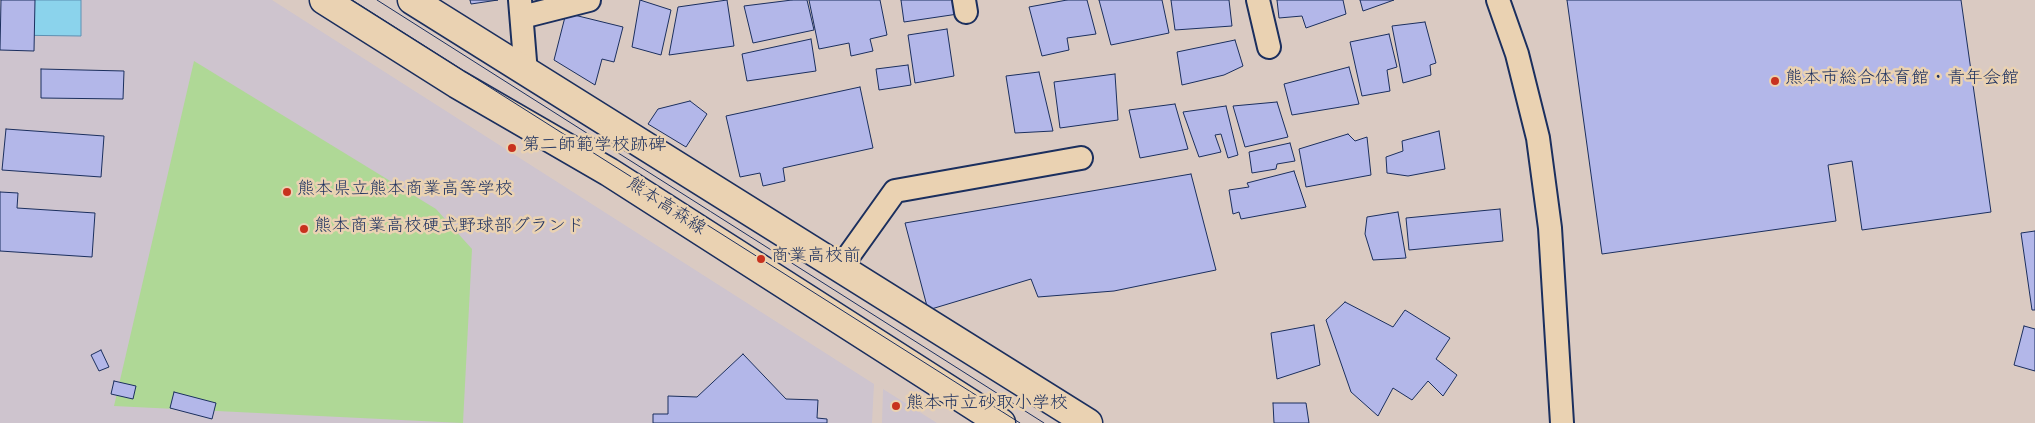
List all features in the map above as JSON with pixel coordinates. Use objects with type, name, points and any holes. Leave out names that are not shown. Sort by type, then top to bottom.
[{"type":"main road","name":"熊本高森線","points":[[324,0],[457,84],[609,172],[1001,423]]},
{"type":"main road","points":[[412,0],[1088,423]]},
{"type":"street","points":[[526,73],[521,8],[589,0]]},
{"type":"street","points":[[1258,0],[1269,47]]},
{"type":"street","points":[[1498,0],[1517,54],[1538,138],[1550,228],[1562,423]]},
{"type":"street","points":[[840,268],[895,191],[1081,158]]},
{"type":"shaded area","name":"熊本県立熊本商業高等学校","points":[[0,0],[272,0],[874,384],[872,423],[0,423]]},
{"type":"shaded area","name":"熊本市立砂取小学校","points":[[883,389],[937,423],[882,423]]},
{"type":"green space","name":"熊本商業高校硬式野球部グランド","points":[[194,61],[436,209],[472,249],[463,423],[114,406]]},
{"type":"water","points":[[5,0],[81,0],[81,36],[5,35]]},
{"type":"building","points":[[1,0],[35,0],[34,51],[0,50]]},
{"type":"building","points":[[470,0],[498,0],[471,4]]},
{"type":"building","points":[[640,0],[671,10],[661,55],[632,47]]},
{"type":"building","points":[[727,0],[734,46],[669,55],[678,7]]},
{"type":"building","points":[[807,0],[814,30],[753,43],[744,6]]},
{"type":"building","points":[[809,0],[880,0],[887,35],[870,39],[873,51],[851,56],[849,43],[819,49]]},
{"type":"building","points":[[901,0],[956,0],[958,14],[904,22]]},
{"type":"building","points":[[1067,0],[1087,0],[1096,34],[1067,38],[1069,50],[1042,56],[1029,7]]},
{"type":"building","points":[[1099,0],[1162,0],[1169,33],[1111,45]]},
{"type":"building","points":[[1171,0],[1229,0],[1232,26],[1175,30]]},
{"type":"building","points":[[1277,0],[1343,0],[1346,14],[1306,28],[1302,16],[1279,18]]},
{"type":"building","points":[[1360,0],[1394,0],[1363,11]]},
{"type":"building","name":"熊本市総合体育館・青年会館","points":[[1567,0],[1961,0],[1991,212],[1862,230],[1852,161],[1828,165],[1836,221],[1602,254]]},
{"type":"building","points":[[566,13],[623,27],[614,62],[602,59],[595,85],[554,60]]},
{"type":"building","points":[[1425,22],[1436,63],[1430,65],[1431,75],[1403,83],[1392,26]]},
{"type":"building","points":[[947,29],[954,76],[915,83],[908,35]]},
{"type":"building","points":[[1389,34],[1397,67],[1387,70],[1390,91],[1362,96],[1350,42]]},
{"type":"building","points":[[811,39],[816,71],[747,81],[742,54]]},
{"type":"building","points":[[1235,40],[1243,66],[1224,75],[1182,85],[1177,52]]},
{"type":"building","points":[[908,65],[911,85],[879,90],[876,69]]},
{"type":"building","points":[[1349,67],[1359,104],[1292,115],[1284,84]]},
{"type":"building","points":[[41,69],[124,71],[123,99],[41,98]]},
{"type":"building","points":[[1039,72],[1053,131],[1015,133],[1006,76]]},
{"type":"building","points":[[1115,74],[1118,120],[1060,128],[1054,82]]},
{"type":"building","points":[[860,87],[873,148],[783,168],[785,181],[763,186],[760,173],[740,177],[726,116]]},
{"type":"building","points":[[690,101],[707,114],[686,147],[648,124],[658,109]]},
{"type":"building","points":[[1277,102],[1288,137],[1245,147],[1233,106]]},
{"type":"building","points":[[1175,104],[1188,149],[1140,158],[1129,110]]},
{"type":"building","points":[[1226,106],[1238,155],[1228,158],[1221,134],[1215,135],[1221,152],[1199,157],[1183,112]]},
{"type":"building","points":[[6,129],[104,136],[101,177],[2,170]]},
{"type":"building","points":[[1439,131],[1445,169],[1408,176],[1387,173],[1386,157],[1403,151],[1402,141]]},
{"type":"building","points":[[1348,134],[1355,141],[1367,137],[1371,175],[1306,187],[1299,149]]},
{"type":"building","points":[[1290,143],[1295,161],[1277,164],[1276,169],[1252,173],[1249,152]]},
{"type":"building","points":[[1294,171],[1306,207],[1241,219],[1239,212],[1233,214],[1229,190],[1249,187],[1247,183]]},
{"type":"building","points":[[1191,174],[1216,270],[1114,291],[1038,297],[1031,279],[928,310],[905,223]]},
{"type":"building","points":[[0,192],[18,193],[17,208],[95,213],[92,257],[0,251]]},
{"type":"building","points":[[1500,209],[1503,241],[1409,250],[1406,218]]},
{"type":"building","points":[[1398,212],[1406,258],[1373,260],[1365,234],[1367,217]]},
{"type":"building","points":[[2035,231],[2035,310],[2032,310],[2021,233]]},
{"type":"building","points":[[1345,302],[1393,327],[1405,310],[1450,338],[1436,359],[1457,375],[1443,396],[1428,381],[1412,400],[1393,388],[1378,416],[1351,392],[1326,320]]},
{"type":"building","points":[[1314,325],[1320,365],[1277,379],[1271,333]]},
{"type":"building","points":[[2024,326],[2035,329],[2035,371],[2014,365]]},
{"type":"building","points":[[101,350],[109,367],[99,371],[91,355]]},
{"type":"building","points":[[743,354],[786,399],[818,400],[817,418],[827,419],[827,423],[653,423],[653,414],[668,414],[668,396],[697,397]]},
{"type":"building","points":[[114,381],[136,386],[133,399],[111,394]]},
{"type":"building","points":[[174,392],[216,403],[212,419],[170,408]]},
{"type":"building","points":[[1273,403],[1306,403],[1309,423],[1274,423]]},
{"type":"tram line","points":[[352,0],[1020,423]]},
{"type":"tram line","points":[[377,0],[1044,423]]},
{"type":"place","name":"熊本市総合体育館・青年会館","points":[[1775,81]]},
{"type":"place","name":"第二師範学校跡碑","points":[[512,148]]},
{"type":"place","name":"熊本県立熊本商業高等学校","points":[[287,192]]},
{"type":"place","name":"熊本商業高校硬式野球部グランド","points":[[304,229]]},
{"type":"place","name":"商業高校前","points":[[761,259]]},
{"type":"place","name":"熊本市立砂取小学校","points":[[896,406]]}]
